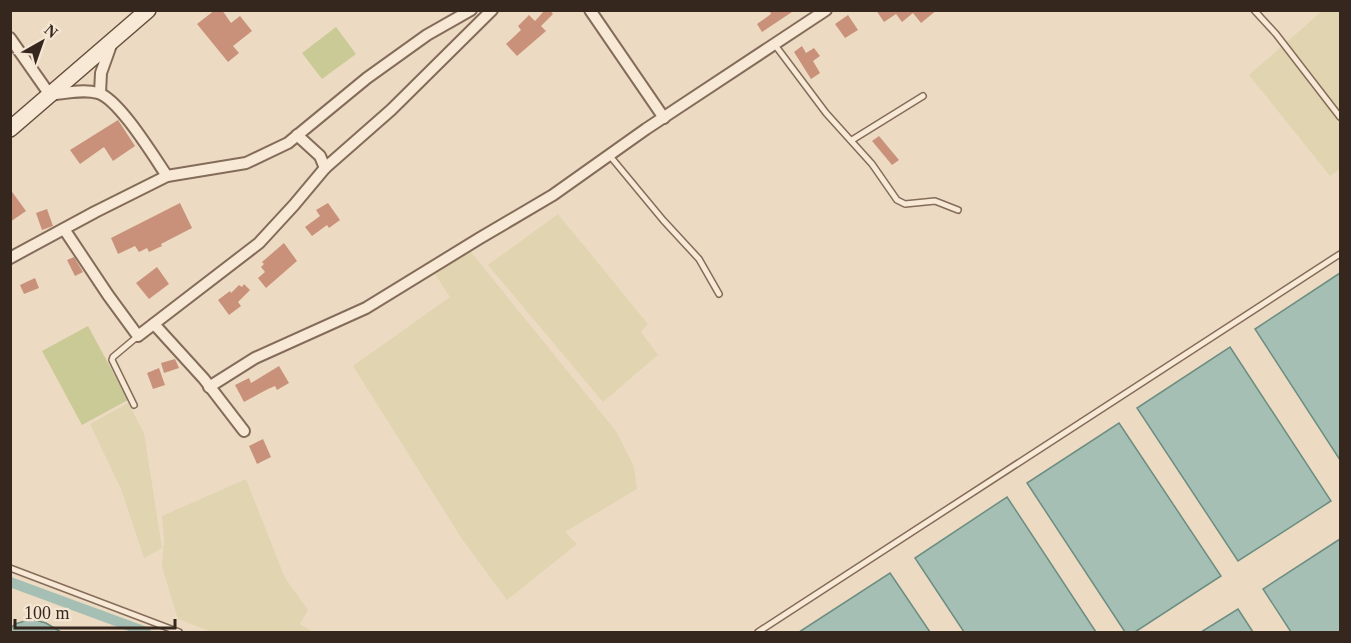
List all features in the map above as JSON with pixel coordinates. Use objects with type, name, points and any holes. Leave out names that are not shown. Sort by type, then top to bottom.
[{"type":"main road","points":[[10,129],[148,10]]},
{"type":"street","points":[[10,258],[167,176],[246,163],[288,143],[367,78],[427,35],[471,10]]},
{"type":"street","points":[[64,229],[138,336],[259,243],[325,168],[392,110],[492,10]]},
{"type":"street","points":[[590,10],[664,118]]},
{"type":"street","points":[[209,387],[255,357],[366,308],[553,195],[826,10]]},
{"type":"street","points":[[10,38],[51,95],[100,93],[116,107],[145,143],[167,176]]},
{"type":"street","points":[[100,93],[101,73],[113,41]]},
{"type":"street","points":[[297,135],[320,156],[325,168]]},
{"type":"street","points":[[154,324],[244,431]]},
{"type":"lane","points":[[1254,10],[1276,34],[1341,117]]},
{"type":"lane","points":[[775,45],[826,113],[872,164],[897,200],[905,204],[935,201],[958,210]]},
{"type":"lane","points":[[852,140],[923,96]]},
{"type":"lane","points":[[610,156],[699,260],[719,294]]},
{"type":"lane","points":[[758,633],[1341,254]]},
{"type":"lane","points":[[134,405],[112,360],[138,336]]},
{"type":"lane","points":[[10,568],[179,633]]},
{"type":"shaded area","points":[[1322,11],[1340,11],[1340,169],[1330,176],[1249,75]]},
{"type":"shaded area","points":[[558,214],[648,324],[641,332],[658,355],[603,402],[488,265]]},
{"type":"shaded area","points":[[470,251],[616,431],[634,467],[637,489],[565,532],[577,544],[507,600],[462,539],[353,366],[450,297],[435,274]]},
{"type":"shaded area","points":[[1340,273],[1340,460],[1255,329]]},
{"type":"shaded area","points":[[1230,347],[1331,501],[1238,561],[1137,408]]},
{"type":"shaded area","points":[[128,403],[144,433],[162,548],[144,558],[121,489],[90,424]]},
{"type":"shaded area","points":[[1119,423],[1221,576],[1135,632],[1125,632],[1027,483]]},
{"type":"shaded area","points":[[246,479],[285,578],[308,610],[300,624],[313,632],[212,632],[178,619],[162,567],[164,540],[162,516]]},
{"type":"shaded area","points":[[1007,497],[1096,632],[964,632],[915,558]]},
{"type":"shaded area","points":[[1340,539],[1340,632],[1291,632],[1263,589]]},
{"type":"shaded area","points":[[890,573],[930,632],[799,632]]},
{"type":"shaded area","points":[[1238,609],[1253,632],[1201,632]]},
{"type":"shaded area","points":[[31,619],[46,623],[61,632],[11,632],[15,624]]},
{"type":"green space","points":[[336,27],[356,54],[322,79],[302,53]]},
{"type":"green space","points":[[88,326],[128,400],[82,425],[42,351]]},
{"type":"building","points":[[215,10],[222,10],[231,23],[240,16],[252,31],[233,46],[239,53],[228,62],[197,24]]},
{"type":"building","points":[[545,10],[550,10],[553,14],[541,26],[546,31],[517,56],[506,44],[521,30],[518,26],[529,15],[535,21]]},
{"type":"building","points":[[769,10],[795,10],[762,32],[757,24],[771,14]]},
{"type":"building","points":[[876,10],[937,10],[921,23],[913,13],[902,22],[896,14],[884,22]]},
{"type":"building","points":[[848,15],[858,30],[845,38],[835,24]]},
{"type":"building","points":[[802,46],[806,53],[814,48],[820,56],[813,61],[820,73],[811,79],[794,52]]},
{"type":"building","points":[[118,120],[135,146],[113,161],[104,147],[80,164],[70,150]]},
{"type":"building","points":[[879,136],[899,160],[892,165],[872,141]]},
{"type":"building","points":[[10,189],[26,211],[10,222]]},
{"type":"building","points":[[180,203],[192,228],[149,252],[147,248],[139,252],[135,246],[118,254],[111,238]]},
{"type":"building","points":[[328,203],[340,220],[329,228],[327,225],[312,236],[305,227],[320,216],[316,210]]},
{"type":"building","points":[[47,209],[53,226],[42,230],[36,213]]},
{"type":"building","points":[[284,243],[297,261],[266,288],[258,278],[265,272],[261,267],[264,264],[262,262]]},
{"type":"building","points":[[74,257],[83,272],[75,276],[67,260]]},
{"type":"building","points":[[157,267],[169,284],[149,299],[136,283]]},
{"type":"building","points":[[35,278],[39,288],[24,294],[20,285]]},
{"type":"building","points":[[244,284],[250,290],[238,302],[241,306],[229,315],[218,300]]},
{"type":"building","points":[[175,359],[179,368],[164,373],[161,363]]},
{"type":"building","points":[[279,366],[289,383],[277,390],[275,386],[244,402],[235,385],[249,378],[251,383]]},
{"type":"building","points":[[159,368],[165,385],[153,389],[147,373]]},
{"type":"building","points":[[263,439],[271,457],[257,464],[249,446]]},
{"type":"waterway","points":[[10,582],[146,632]]}]
